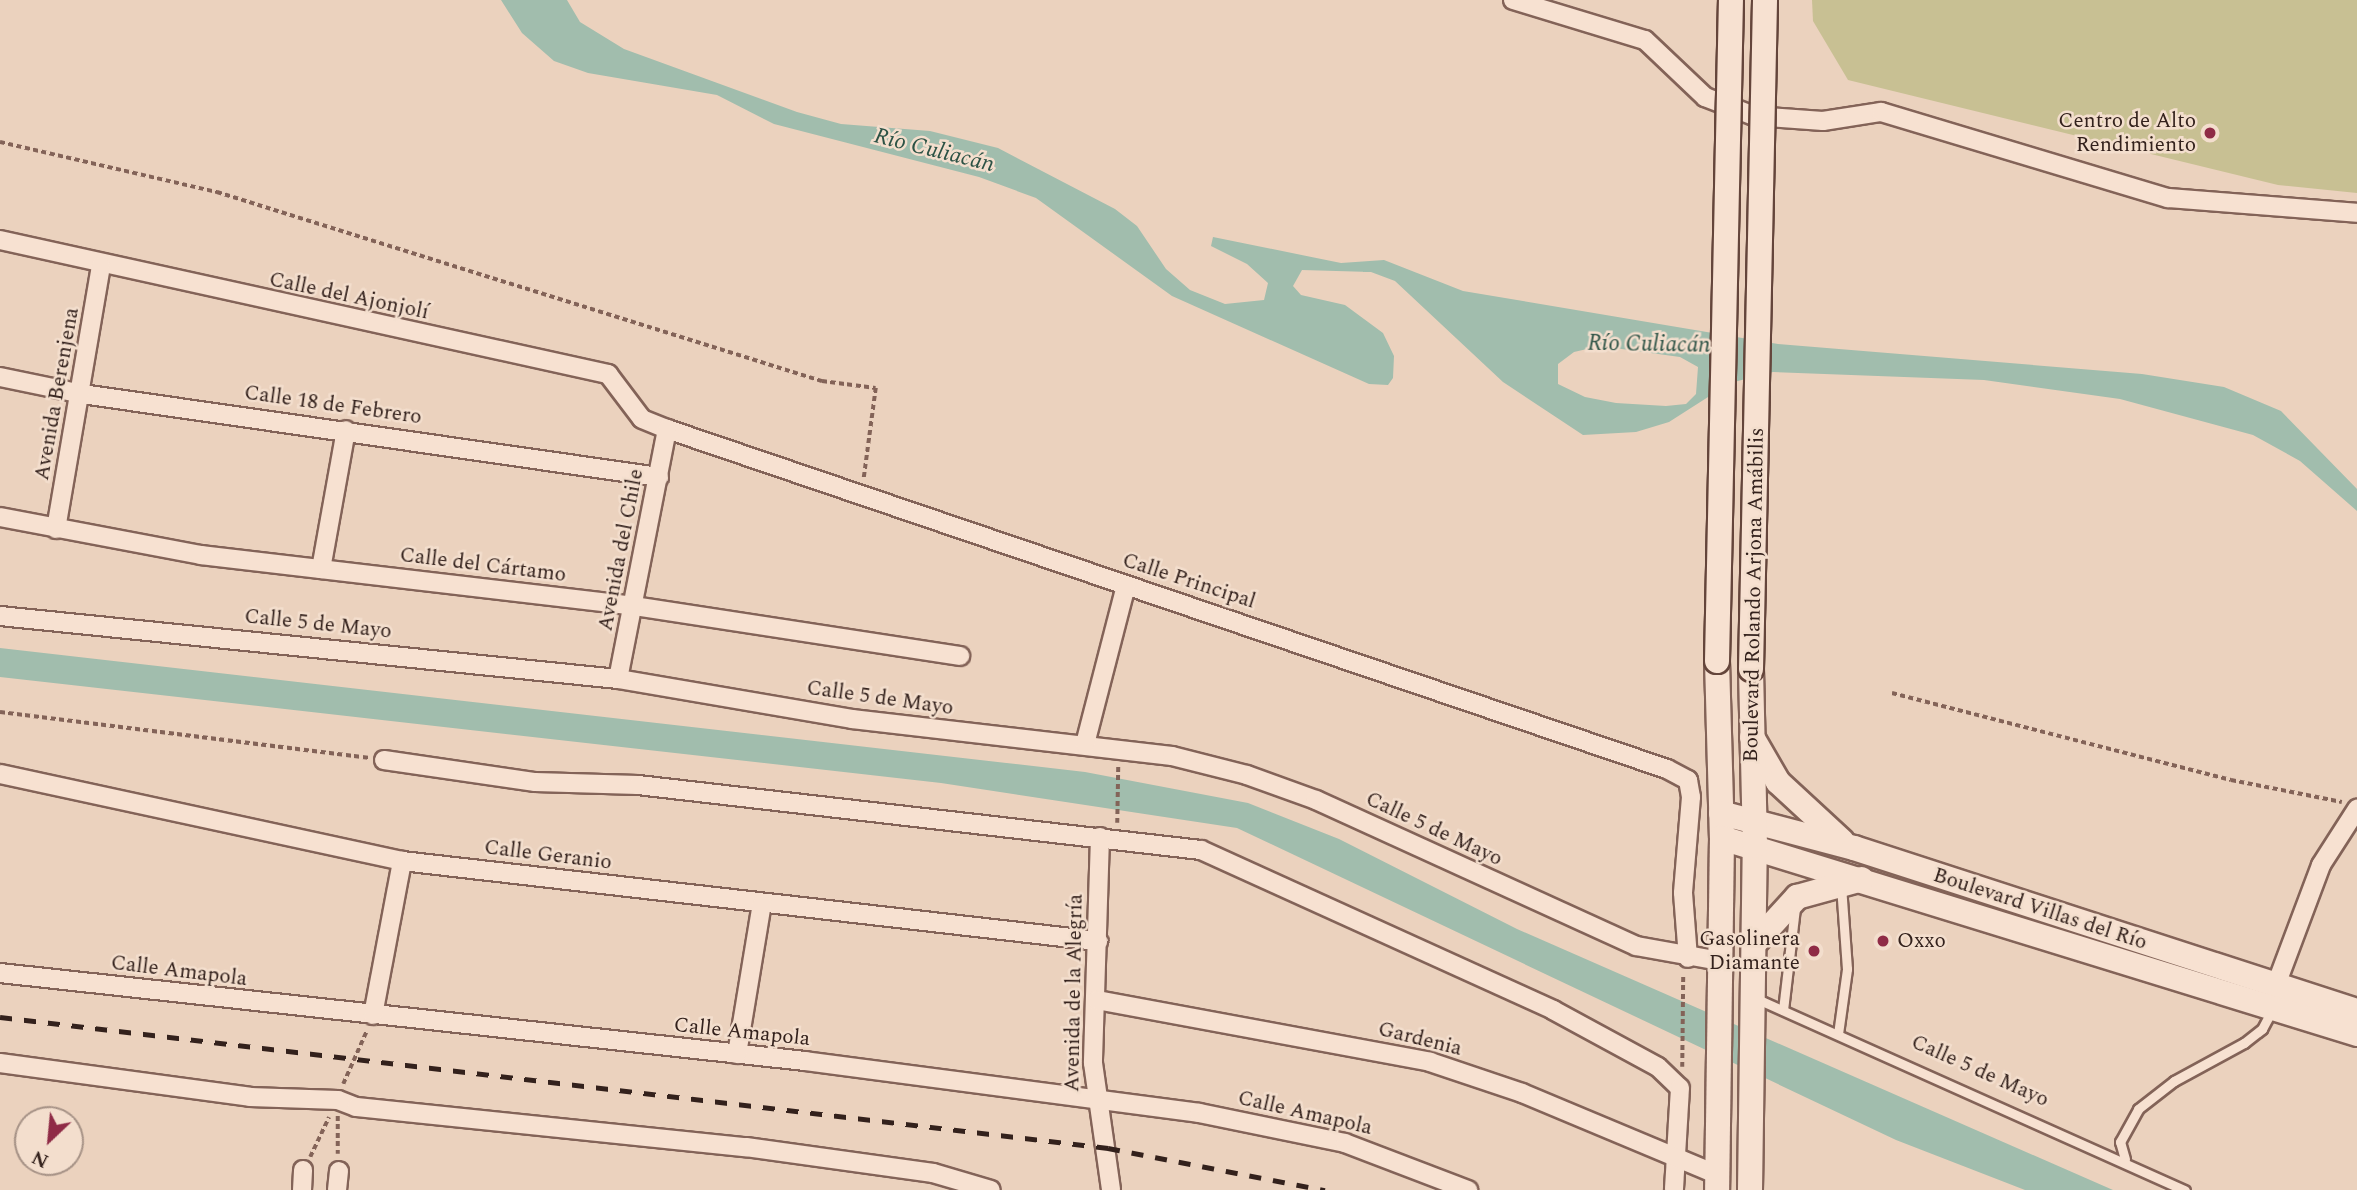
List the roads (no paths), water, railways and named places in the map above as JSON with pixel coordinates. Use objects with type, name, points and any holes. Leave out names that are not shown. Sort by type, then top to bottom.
[{"type":"main road","name":"Boulevard Rolando Arjona Amábilis","points":[[1718,1183],[1722,838],[1717,661],[1731,0]]},
{"type":"main road","name":"Boulevard Rolando Arjona Amábilis","points":[[1750,1190],[1755,1005],[1755,834],[1749,732],[1765,0]]},
{"type":"main road","points":[[1749,732],[1778,782],[1854,849]]},
{"type":"main road","name":"Boulevard Villas del Río","points":[[1721,813],[1755,834],[1863,883],[2275,997],[2357,1011]]},
{"type":"main road","name":"Boulevard Villas del Río","points":[[1722,838],[1755,834],[1854,849],[2275,997],[2357,1034]]},
{"type":"main road","points":[[1754,944],[1797,897],[1863,883],[1891,861]]},
{"type":"street","points":[[1513,0],[1645,40],[1705,97],[1754,116],[1816,121],[1881,111],[2168,198],[2357,213]]},
{"type":"street","name":"Calle del Ajonjolí","points":[[0,240],[101,266],[608,374],[642,419],[667,429]]},
{"type":"street","name":"Avenida Berenjena","points":[[56,529],[82,394],[101,266]]},
{"type":"street","name":"Calle 18 de Febrero","points":[[0,377],[82,394],[659,477]]},
{"type":"street","name":"Avenida del Chile","points":[[618,679],[667,429]]},
{"type":"street","name":"Calle Principal","points":[[667,429],[862,492],[1126,586],[1622,750],[1681,775],[1689,787],[1683,893],[1685,966]]},
{"type":"street","points":[[321,569],[346,430]]},
{"type":"street","name":"Calle del Cártamo","points":[[0,517],[201,555],[634,606],[960,656]]},
{"type":"street","points":[[1085,744],[1126,586]]},
{"type":"street","name":"Calle 5 de Mayo","points":[[0,616],[618,679],[852,719],[1085,744],[1212,765],[1280,786],[1685,966],[1719,961]]},
{"type":"street","points":[[384,760],[535,782],[638,785],[1100,836],[1201,850],[1224,858],[1613,1040],[1680,1088],[1674,1190]]},
{"type":"street","name":"Calle Geranio","points":[[0,774],[402,861],[1098,941]]},
{"type":"street","points":[[2275,997],[2321,864],[2351,806]]},
{"type":"street","name":"Avenida de la Alegría","points":[[1100,836],[1095,1101],[1108,1148],[1111,1190]]},
{"type":"street","points":[[373,1016],[402,861]]},
{"type":"street","points":[[737,1054],[762,903]]},
{"type":"street","name":"Calle Amapola","points":[[0,973],[737,1054],[1199,1113],[1319,1136],[1468,1190]]},
{"type":"street","name":"Gardenia","points":[[1097,1000],[1430,1062],[1522,1093],[1674,1158],[1718,1183]]},
{"type":"street","points":[[0,1063],[250,1097],[338,1100],[356,1107],[746,1147],[933,1173],[991,1190]]},
{"type":"street","points":[[302,1190],[303,1170]]},
{"type":"street","points":[[337,1190],[339,1171]]},
{"type":"lane","points":[[1838,1034],[1863,883]]},
{"type":"lane","points":[[1783,1010],[1797,897]]},
{"type":"lane","points":[[2126,1160],[2120,1142],[2138,1109],[2174,1081],[2244,1043],[2262,1029],[2275,997]]},
{"type":"lane","name":"Calle 5 de Mayo","points":[[1755,1005],[1783,1010],[2126,1160],[2185,1190]]},
{"type":"water","name":"Río Culiacán","points":[[501,0],[567,0],[580,22],[624,49],[797,112],[841,124],[930,131],[998,148],[1115,209],[1137,226],[1166,269],[1190,290],[1225,304],[1264,300],[1268,283],[1247,264],[1211,246],[1213,237],[1341,263],[1384,260],[1463,291],[1778,344],[2142,374],[2224,387],[2281,411],[2357,489],[2357,511],[2300,461],[2253,435],[2120,399],[1984,380],[1773,372],[1730,383],[1669,422],[1636,432],[1583,435],[1503,382],[1395,281],[1371,272],[1302,270],[1293,286],[1301,295],[1345,305],[1383,333],[1394,356],[1393,378],[1388,385],[1369,384],[1172,296],[1036,198],[979,177],[774,124],[717,95],[588,73],[554,61],[522,33]],"holes":[[[1600,346],[1680,357],[1698,367],[1696,394],[1686,404],[1666,406],[1616,403],[1585,397],[1558,384],[1558,364],[1574,352]]]},
{"type":"water","points":[[0,648],[1085,772],[1248,803],[1339,839],[1517,929],[2113,1190],[2025,1190],[1896,1140],[1237,828],[941,783],[0,677]]},
{"type":"railway","points":[[0,1017],[1108,1148],[1325,1190]]},
{"type":"place","name":"Centro de Alto Rendimiento","points":[[2210,133]]},
{"type":"place","name":"Oxxo","points":[[1883,941]]},
{"type":"place","name":"Gasolinera Diamante","points":[[1814,951]]}]
